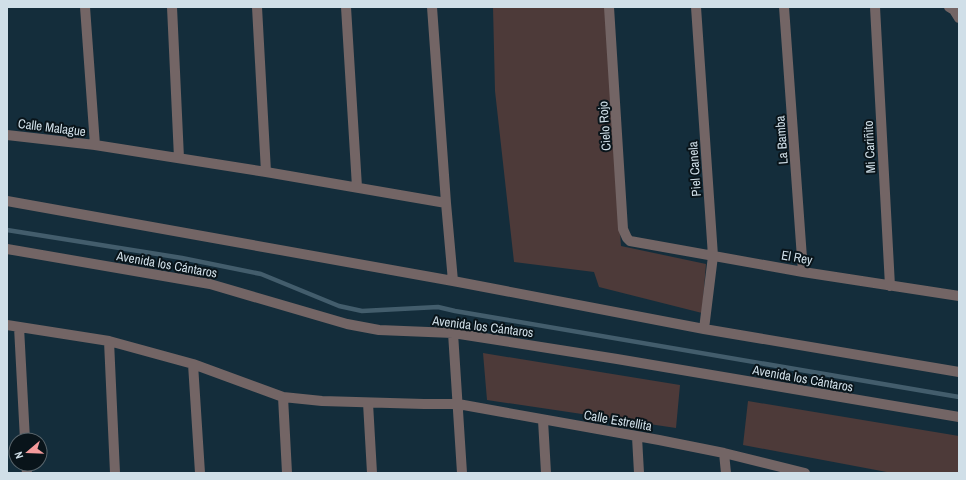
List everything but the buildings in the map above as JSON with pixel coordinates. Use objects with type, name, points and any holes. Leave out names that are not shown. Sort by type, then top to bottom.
[{"type":"street","points":[[85,7],[95,145]]},
{"type":"street","points":[[172,7],[179,158]]},
{"type":"street","points":[[258,7],[266,172]]},
{"type":"street","points":[[346,7],[357,188]]},
{"type":"street","points":[[432,7],[453,281]]},
{"type":"street","name":"Cielo Rojo","points":[[609,7],[624,234],[630,241]]},
{"type":"street","name":"Piel Canela","points":[[696,7],[713,256],[704,329]]},
{"type":"street","name":"La Bamba","points":[[784,7],[803,272]]},
{"type":"street","name":"Mi Cariñito","points":[[875,7],[890,286]]},
{"type":"street","points":[[949,7],[954,10],[959,18]]},
{"type":"street","name":"Calle Malague","points":[[7,135],[95,145],[179,158],[446,203]]},
{"type":"street","points":[[7,201],[453,281],[704,329],[959,372]]},
{"type":"street","name":"El Rey","points":[[630,241],[803,272],[959,296]]},
{"type":"street","name":"Avenida los Cántaros","points":[[7,249],[210,284],[347,324],[379,330],[453,333],[959,417]]},
{"type":"street","name":"Calle Estrellita","points":[[7,325],[109,341],[193,364],[283,397],[322,401],[368,403],[458,404],[724,453],[805,473]]},
{"type":"street","points":[[19,327],[25,432]]},
{"type":"street","points":[[453,333],[462,473]]},
{"type":"street","points":[[109,341],[115,473]]},
{"type":"street","points":[[193,364],[200,473]]},
{"type":"street","points":[[283,397],[287,473]]},
{"type":"street","points":[[368,403],[372,473]]},
{"type":"street","points":[[543,420],[546,473]]},
{"type":"street","points":[[637,437],[639,473]]},
{"type":"street","points":[[724,453],[726,473]]},
{"type":"shaded area","points":[[493,7],[605,7],[621,246],[706,264],[702,313],[599,287],[594,272],[514,262],[495,91]]},
{"type":"shaded area","points":[[483,353],[680,385],[676,428],[487,400]]},
{"type":"shaded area","points":[[748,401],[959,436],[959,473],[892,473],[743,445]]},
{"type":"waterway","points":[[7,230],[182,258],[261,274],[339,306],[362,311],[438,307],[959,397]]}]
